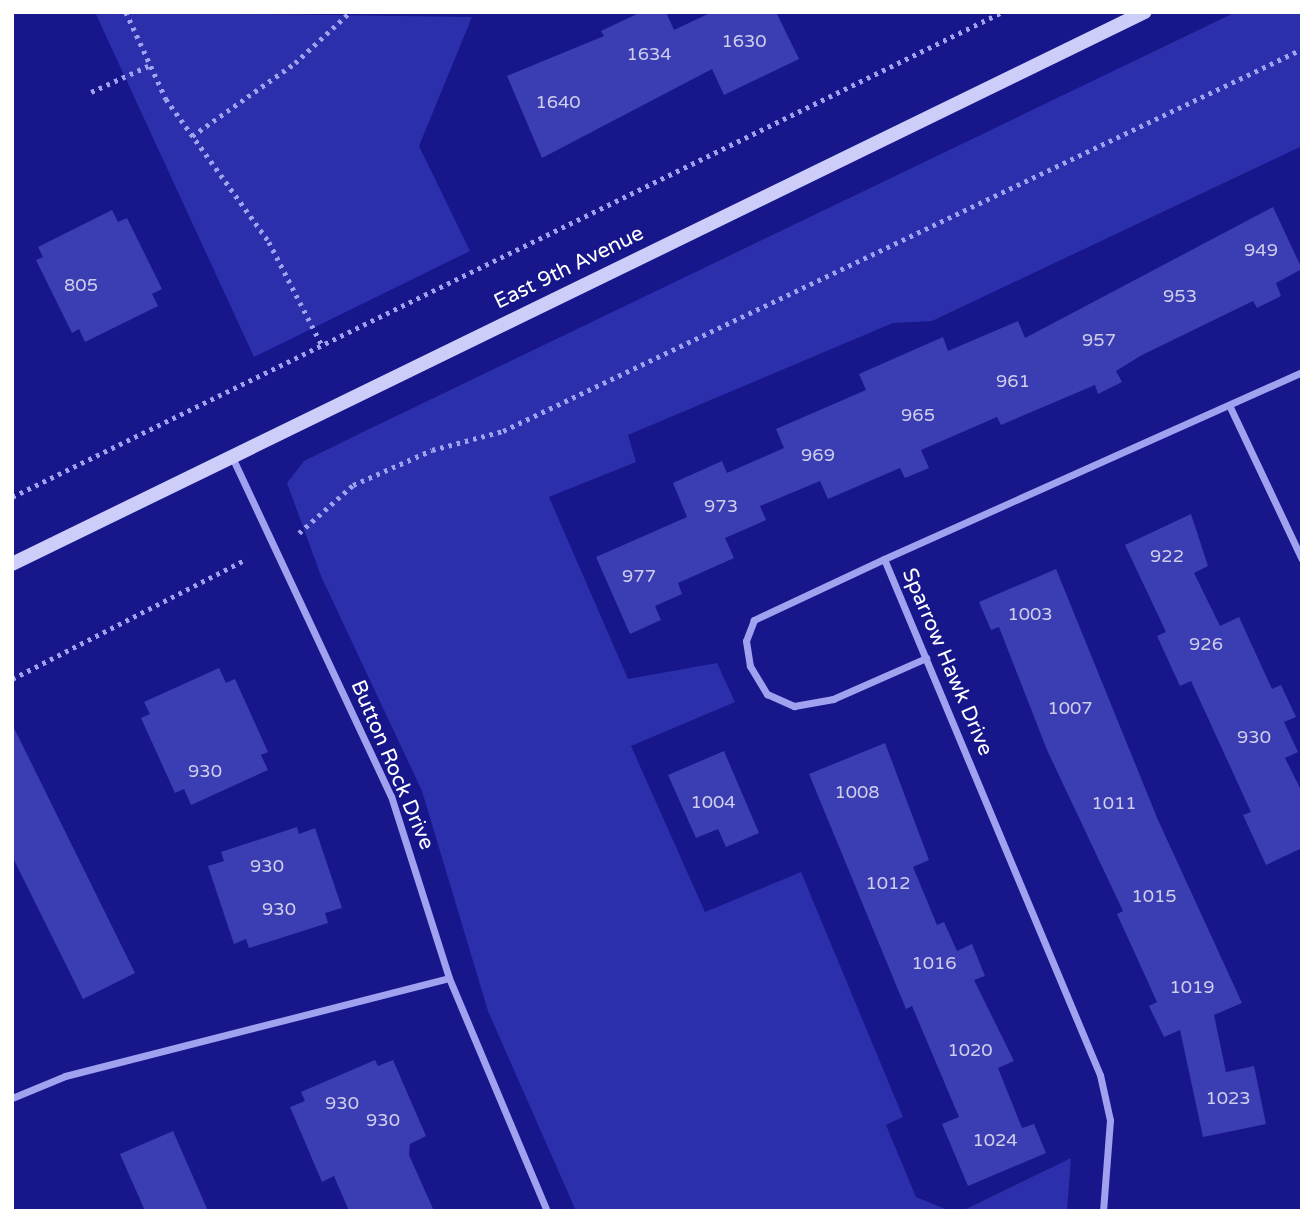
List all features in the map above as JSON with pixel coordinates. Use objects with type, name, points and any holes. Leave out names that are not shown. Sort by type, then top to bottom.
[{"type":"main road","name":"East 9th Avenue","points":[[12,564],[1146,12]]},
{"type":"street","name":"Sparrow Hawk Drive","points":[[1103,1211],[1110,1120],[1100,1075],[884,559],[1230,407],[1302,372]]},
{"type":"street","points":[[1230,407],[1302,559]]},
{"type":"street","name":"Button Rock Drive","points":[[232,457],[391,796],[449,978],[547,1211]]},
{"type":"street","points":[[884,559],[754,620],[746,641],[750,666],[774,699],[802,705],[843,695],[926,658]]},
{"type":"street","points":[[12,1098],[78,1073],[449,978]]},
{"type":"path","points":[[126,12],[148,66],[192,136],[269,242],[322,345]]},
{"type":"path","points":[[192,136],[295,63],[350,12]]},
{"type":"path","points":[[12,497],[1002,12]]},
{"type":"path","points":[[299,533],[353,485],[432,450],[503,431],[1302,49]]},
{"type":"path","points":[[91,92],[148,66]]},
{"type":"path","points":[[12,679],[245,560]]},
{"type":"shaded area","points":[[95,12],[472,17],[419,146],[470,251],[254,357]]},
{"type":"shaded area","points":[[1236,12],[1302,12],[1302,146],[932,321],[893,323],[628,435],[636,462],[549,497],[628,679],[717,663],[735,702],[631,746],[705,912],[801,872],[903,1117],[886,1125],[916,1197],[950,1211],[576,1211],[488,1011],[422,791],[321,576],[287,483],[304,461]]},
{"type":"shaded area","points":[[1071,1158],[1067,1211],[962,1211]]},
{"type":"building","points":[[641,12],[666,12],[674,30],[712,12],[776,12],[799,59],[724,95],[712,69],[542,158],[507,76],[604,36],[601,31]]},
{"type":"building","points":[[1273,207],[1302,269],[1276,283],[1281,296],[1257,308],[1253,301],[1142,355],[1116,371],[1122,382],[1098,394],[1095,385],[1001,425],[997,417],[921,450],[929,468],[905,478],[900,468],[828,499],[820,481],[760,506],[766,520],[725,538],[734,558],[678,583],[682,594],[655,606],[661,620],[630,634],[596,557],[687,517],[673,483],[722,461],[727,473],[784,448],[776,429],[866,390],[859,374],[943,337],[948,351],[1018,321],[1025,338]]},
{"type":"building","points":[[112,210],[118,222],[127,218],[162,289],[152,294],[158,306],[85,342],[79,329],[72,333],[36,260],[43,257],[38,247]]},
{"type":"building","points":[[1191,514],[1208,566],[1194,573],[1220,626],[1239,617],[1272,689],[1281,685],[1296,717],[1284,722],[1298,752],[1285,758],[1302,792],[1302,848],[1266,865],[1243,815],[1251,812],[1191,681],[1180,686],[1157,636],[1166,632],[1125,545]]},
{"type":"building","points":[[1056,569],[1158,820],[1242,1003],[1214,1015],[1226,1072],[1254,1066],[1266,1124],[1203,1137],[1180,1030],[1164,1037],[1149,1006],[1157,1002],[1117,914],[1123,911],[1047,750],[999,627],[991,630],[979,602]]},
{"type":"building","points":[[219,668],[226,683],[235,679],[268,752],[261,755],[268,770],[191,805],[184,789],[175,793],[141,718],[150,714],[144,702]]},
{"type":"building","points":[[12,724],[135,973],[83,999],[12,856]]},
{"type":"building","points":[[885,743],[929,860],[913,867],[937,925],[944,922],[957,951],[972,944],[985,976],[974,980],[1014,1061],[998,1068],[1022,1128],[1034,1124],[1046,1153],[968,1186],[942,1124],[959,1117],[912,1006],[906,1009],[809,774]]},
{"type":"building","points":[[724,751],[759,833],[726,847],[718,829],[696,838],[668,775]]},
{"type":"building","points":[[297,827],[299,834],[315,828],[342,908],[325,913],[328,923],[249,948],[246,939],[234,944],[208,866],[224,861],[221,852]]},
{"type":"building","points":[[375,1060],[378,1066],[393,1060],[426,1136],[410,1144],[409,1155],[434,1211],[349,1211],[334,1176],[322,1182],[290,1107],[305,1101],[301,1092]]},
{"type":"building","points":[[173,1131],[208,1211],[145,1211],[120,1154]]}]
